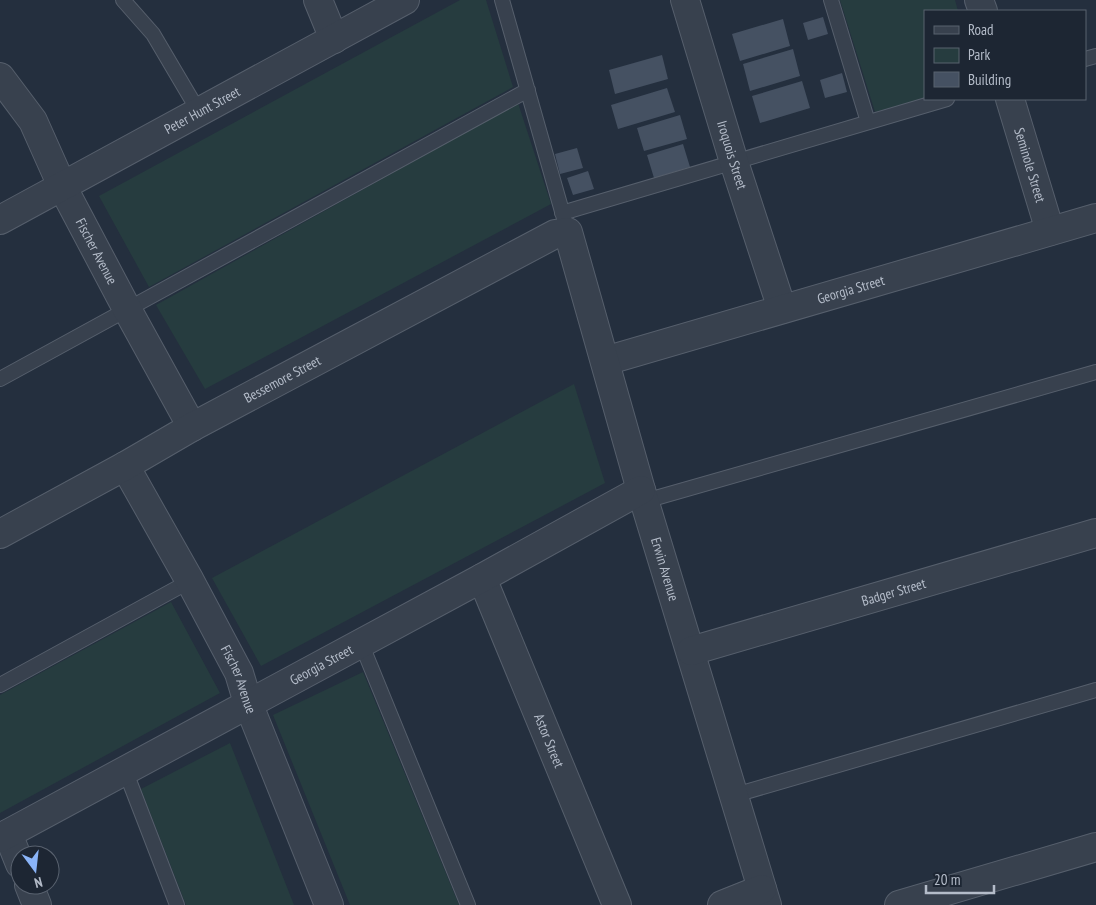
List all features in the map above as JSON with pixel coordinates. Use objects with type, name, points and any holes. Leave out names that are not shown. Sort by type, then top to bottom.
[{"type":"street","points":[[318,0],[334,39]]},
{"type":"street","name":"Peter Hunt Street","points":[[0,220],[405,0]]},
{"type":"street","name":"Iroquois Street","points":[[686,0],[734,162],[782,309]]},
{"type":"street","name":"Fischer Avenue","points":[[0,77],[33,121],[62,186],[192,427]]},
{"type":"street","name":"Seminole Street","points":[[1010,100],[1050,231]]},
{"type":"street","name":"Georgia Street","points":[[605,361],[1096,218]]},
{"type":"street","name":"Erwin Avenue","points":[[565,223],[643,495],[765,897]]},
{"type":"street","name":"Bessemore Street","points":[[0,534],[192,427],[555,234],[565,223]]},
{"type":"street","name":"Fischer Avenue","points":[[125,466],[239,673],[248,703],[329,905]]},
{"type":"street","name":"Georgia Street","points":[[4,836],[482,578],[643,495]]},
{"type":"street","name":"Badger Street","points":[[691,651],[1096,533]]},
{"type":"street","name":"Astor Street","points":[[482,578],[617,905]]},
{"type":"street","points":[[899,905],[1096,847]]},
{"type":"street","points":[[722,905],[765,897]]},
{"type":"lane","points":[[124,0],[153,34],[199,112]]},
{"type":"lane","points":[[502,0],[565,223],[734,162],[944,100]]},
{"type":"lane","points":[[831,0],[868,122]]},
{"type":"lane","points":[[0,379],[528,90]]},
{"type":"lane","points":[[643,495],[1096,372]]},
{"type":"lane","points":[[0,685],[190,581]]},
{"type":"lane","points":[[361,643],[468,905]]},
{"type":"lane","points":[[734,795],[1096,690]]},
{"type":"lane","points":[[125,770],[177,905]]},
{"type":"green space","points":[[460,0],[486,0],[513,87],[149,287],[99,196]]},
{"type":"green space","points":[[840,0],[955,0],[958,10],[924,10],[924,98],[875,112]]},
{"type":"green space","points":[[518,103],[551,204],[205,389],[156,305]]},
{"type":"green space","points":[[574,384],[605,483],[261,666],[212,578]]},
{"type":"green space","points":[[171,602],[220,693],[0,813],[0,695]]},
{"type":"green space","points":[[363,672],[459,905],[350,905],[273,715]]},
{"type":"green space","points":[[230,743],[294,905],[186,905],[141,789]]},
{"type":"building","points":[[823,17],[828,34],[808,40],[803,23]]},
{"type":"building","points":[[783,19],[790,46],[740,61],[732,34]]},
{"type":"building","points":[[793,49],[800,76],[750,91],[743,64]]},
{"type":"building","points":[[662,55],[668,79],[615,94],[609,70]]},
{"type":"building","points":[[842,73],[847,92],[825,98],[820,80]]},
{"type":"building","points":[[802,81],[810,108],[760,123],[752,96]]},
{"type":"building","points":[[667,88],[675,112],[618,129],[611,105]]},
{"type":"building","points":[[680,115],[687,139],[644,151],[637,128]]},
{"type":"building","points":[[683,144],[690,167],[654,178],[647,155]]},
{"type":"building","points":[[577,148],[583,168],[560,174],[555,154]]},
{"type":"building","points":[[588,171],[594,189],[573,195],[567,178]]}]
